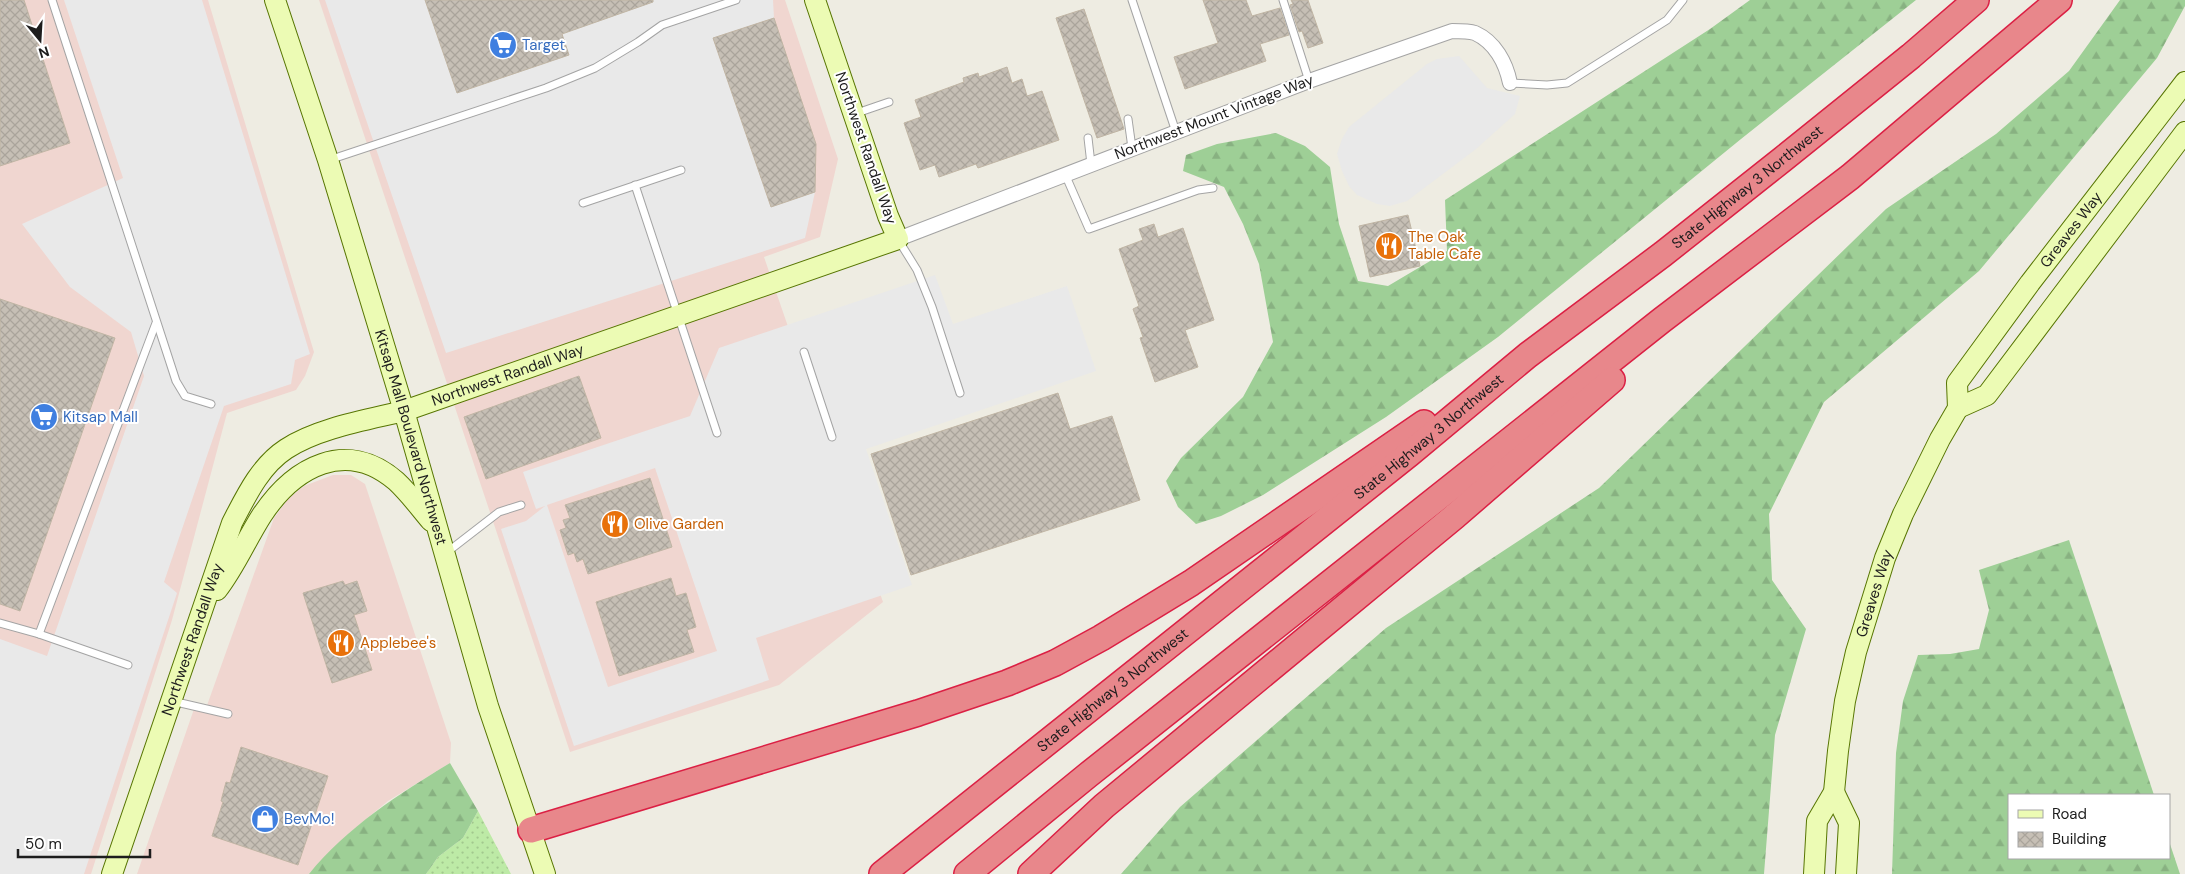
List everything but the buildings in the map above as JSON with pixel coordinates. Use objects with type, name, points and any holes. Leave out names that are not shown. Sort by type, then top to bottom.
[{"type":"highway","name":"State Highway 3 Northwest","points":[[882,874],[1409,454],[1528,354],[1663,254],[1783,159],[1911,56],[1976,0]]},
{"type":"highway","points":[[967,874],[1088,775],[1662,320],[1850,177],[2059,0]]},
{"type":"highway","points":[[1012,874],[1104,806],[1455,516],[1798,218]]},
{"type":"highway","points":[[530,830],[927,710],[1007,683],[1055,663],[1101,638],[1191,583],[1360,466],[1528,354]]},
{"type":"highway","points":[[1031,874],[1104,806]]},
{"type":"main road","name":"Kitsap Mall Boulevard Northwest","points":[[275,0],[328,160],[404,411],[435,526],[488,706],[545,874]]},
{"type":"main road","name":"Northwest Randall Way","points":[[112,874],[232,523],[250,489],[270,463],[286,449],[309,438],[352,424],[404,411],[898,239],[888,216],[814,0]]},
{"type":"main road","name":"Greaves Way","points":[[1814,874],[1818,821],[1834,792],[1845,701],[1856,652],[1885,558],[1920,476],[1958,408],[1957,383],[2030,283],[2185,82]]},
{"type":"main road","name":"Greaves Way","points":[[1958,408],[1987,395],[2185,132]]},
{"type":"main road","points":[[206,602],[228,575],[262,516],[275,498],[288,483],[326,462],[346,460],[364,462],[381,471],[396,482],[435,526]]},
{"type":"main road","points":[[1834,792],[1849,823],[1846,874]]},
{"type":"street","name":"Northwest Mount Vintage Way","points":[[898,239],[1309,81],[1452,31],[1474,33],[1494,45],[1507,69],[1510,83]]},
{"type":"lane","points":[[52,0],[176,381],[186,396],[211,404]]},
{"type":"lane","points":[[328,160],[546,88],[596,68],[662,25],[736,0]]},
{"type":"lane","points":[[1132,0],[1176,132]]},
{"type":"lane","points":[[1282,0],[1309,81]]},
{"type":"lane","points":[[1510,83],[1547,85],[1567,82],[1667,20],[1683,0]]},
{"type":"lane","points":[[854,114],[889,102]]},
{"type":"lane","points":[[1128,119],[1132,148]]},
{"type":"lane","points":[[1088,138],[1091,164]]},
{"type":"lane","points":[[583,203],[681,170]]},
{"type":"lane","points":[[1064,174],[1089,228],[1198,190],[1213,188]]},
{"type":"lane","points":[[635,186],[718,433]]},
{"type":"lane","points":[[898,239],[917,270],[932,307],[960,393]]},
{"type":"lane","points":[[39,634],[156,323]]},
{"type":"lane","points":[[804,352],[832,437]]},
{"type":"lane","points":[[444,555],[499,512],[521,505]]},
{"type":"lane","points":[[0,622],[128,665]]},
{"type":"lane","points":[[171,700],[228,714]]},
{"type":"shaded area","points":[[0,0],[208,0],[314,352],[305,376],[296,390],[227,413],[172,620],[91,874],[0,874]]},
{"type":"shaded area","points":[[64,0],[202,0],[310,354],[295,360],[291,384],[224,406],[164,582],[177,593],[84,874],[0,874],[0,639],[47,656],[144,376],[131,332],[70,287],[22,224],[123,178]]},
{"type":"shaded area","points":[[319,0],[785,0],[838,159],[820,237],[764,257],[883,602],[779,685],[570,752]]},
{"type":"shaded area","points":[[325,0],[773,0],[774,18],[713,38],[771,207],[815,192],[805,238],[446,353]]},
{"type":"shaded area","points":[[1459,56],[1487,88],[1520,96],[1515,114],[1476,149],[1407,201],[1390,206],[1377,204],[1357,195],[1349,186],[1337,154],[1342,139],[1349,127],[1427,64],[1437,59]]},
{"type":"shaded area","points":[[935,275],[953,324],[1067,286],[1096,371],[866,449],[912,585],[756,638],[769,680],[574,746],[501,529],[526,521],[545,506],[536,509],[523,472],[690,416],[719,348]],"holes":[[[655,468],[717,651],[608,687],[547,505]]]},
{"type":"shaded area","points":[[333,475],[351,475],[365,484],[451,743],[450,763],[388,801],[347,835],[309,874],[137,874],[194,709],[205,711],[274,518],[288,499],[304,486]]},
{"type":"green space","points":[[1750,0],[1916,0],[1741,139],[1498,337],[1386,417],[1263,495],[1221,516],[1196,524],[1178,507],[1166,481],[1181,458],[1243,397],[1273,342],[1259,264],[1243,224],[1224,187],[1183,171],[1186,155],[1217,144],[1276,133],[1305,146],[1330,167],[1339,224],[1358,281],[1388,286],[1447,251],[1445,200],[1710,29]]},
{"type":"green space","points":[[2120,0],[2185,0],[2185,6],[2157,58],[1979,271],[1824,402],[1769,514],[1772,580],[1806,629],[1775,735],[1764,874],[1121,874],[1180,807],[1386,628],[1599,488],[1886,209],[1996,134],[2069,71]]},
{"type":"green space","points":[[2069,540],[2154,794],[2008,794],[2008,859],[2170,859],[2170,844],[2180,874],[1892,874],[1896,753],[1903,701],[1918,655],[1950,654],[1979,649],[1989,610],[1979,570]]},
{"type":"green space","points":[[450,763],[478,811],[463,838],[438,857],[426,874],[309,874],[357,826],[393,799]]},
{"type":"green space","points":[[478,811],[511,874],[426,874],[438,857],[463,838]]},
{"type":"place","name":"Target","points":[[503,45]]},
{"type":"place","name":"The Oak Table Cafe","points":[[1389,246]]},
{"type":"place","name":"Kitsap Mall","points":[[44,417]]},
{"type":"place","name":"Olive Garden","points":[[615,524]]},
{"type":"place","name":"Applebee's","points":[[341,643]]},
{"type":"place","name":"BevMo!","points":[[265,819]]}]
